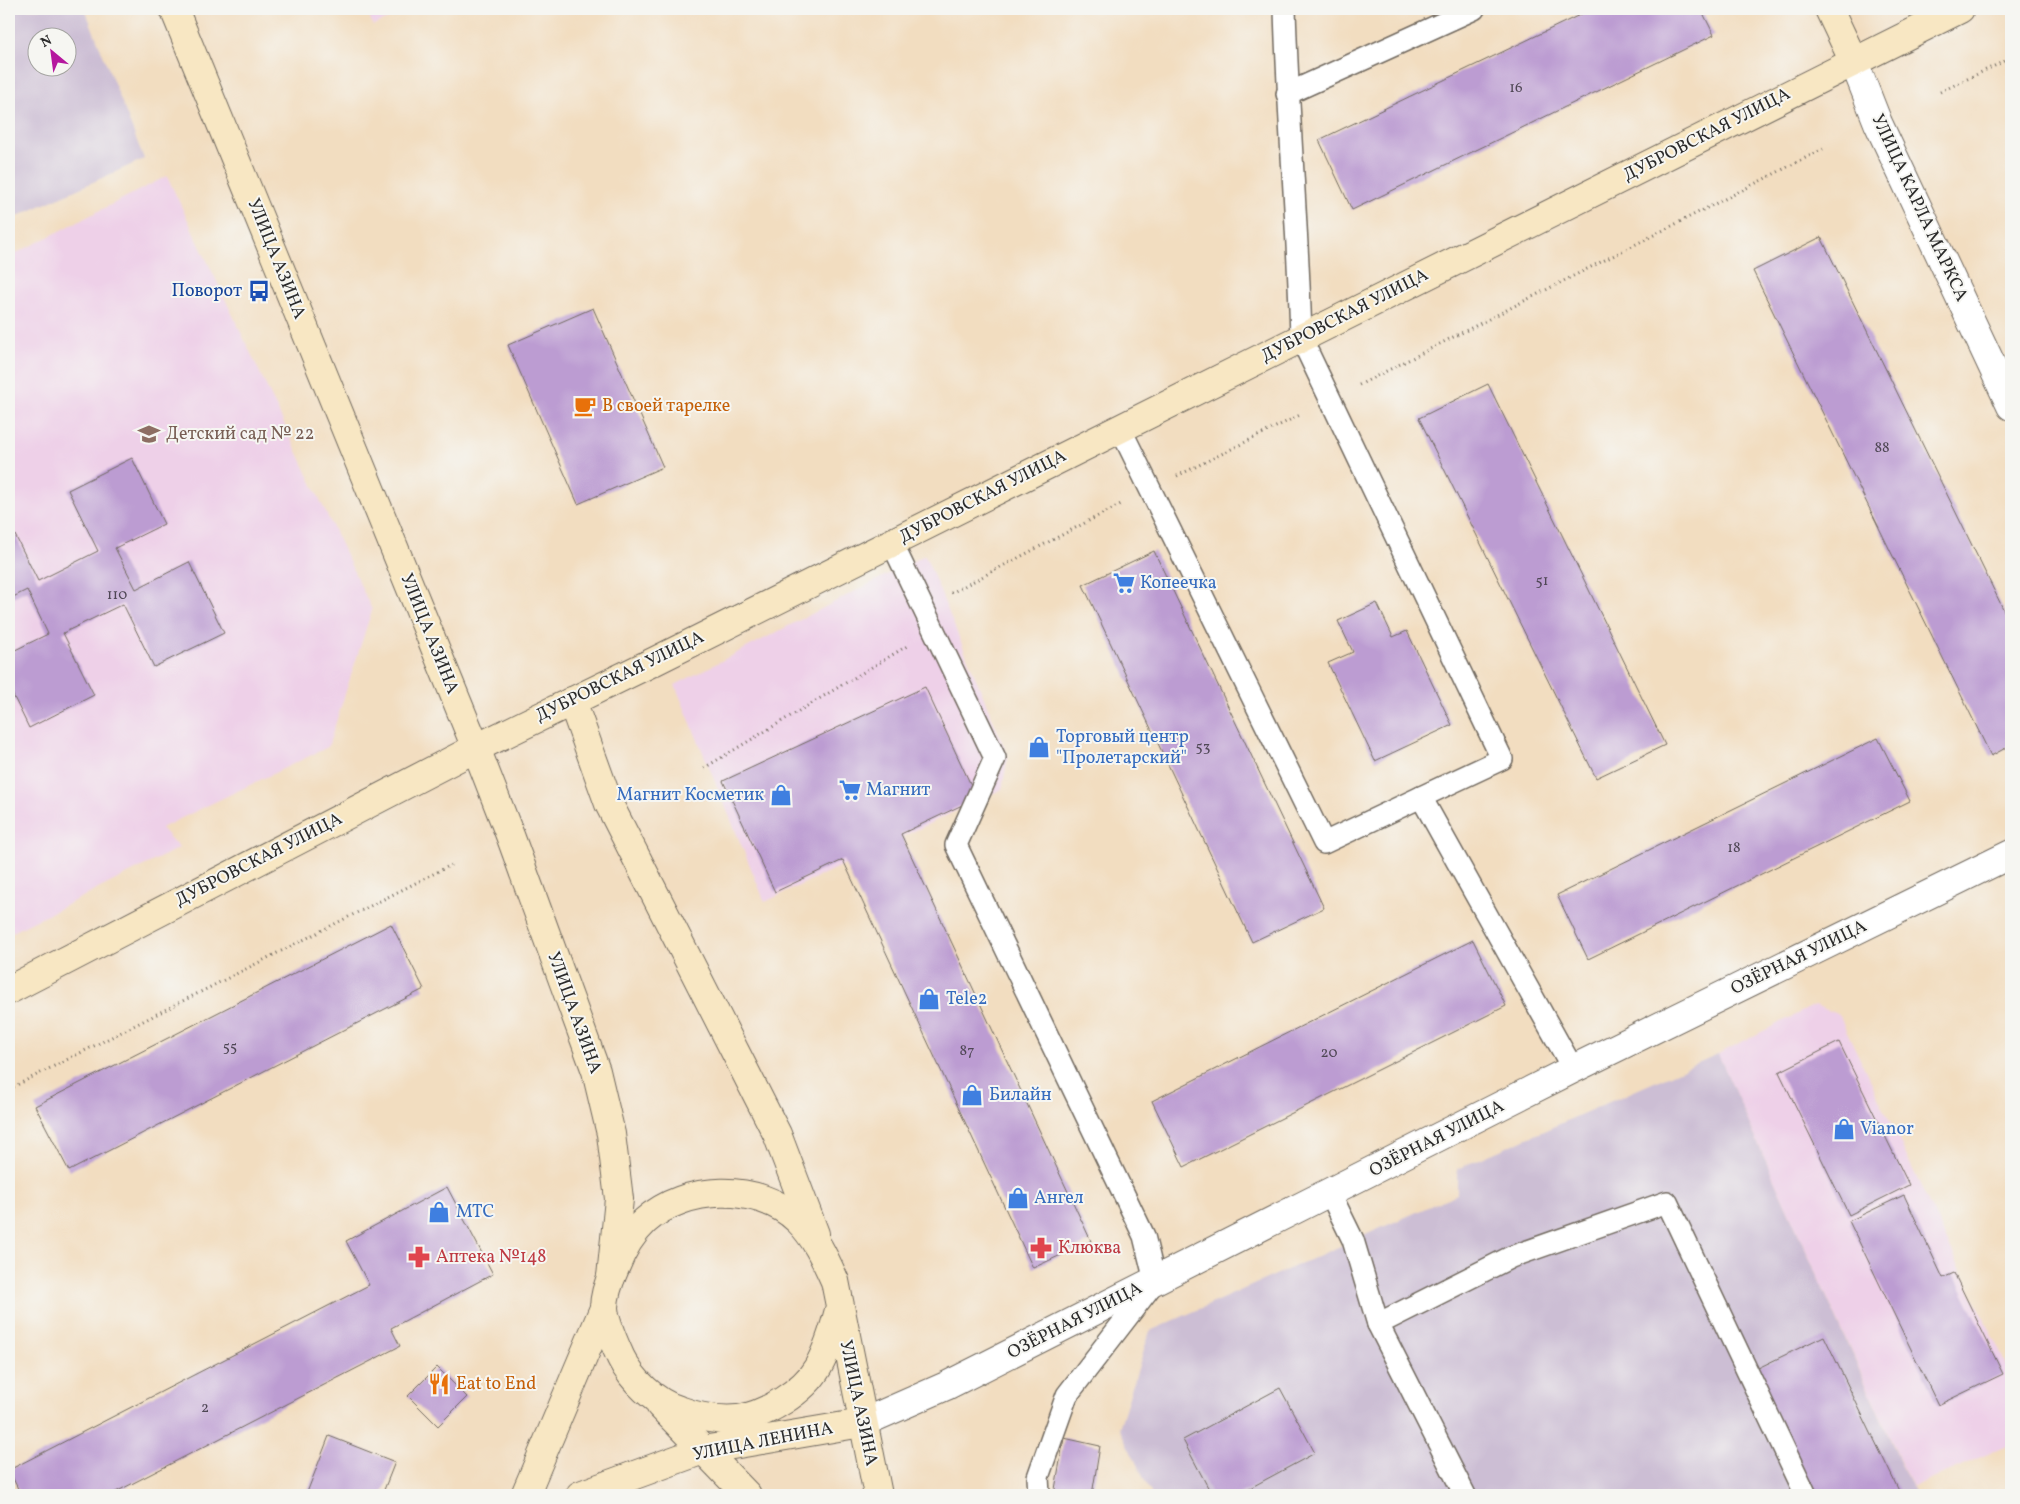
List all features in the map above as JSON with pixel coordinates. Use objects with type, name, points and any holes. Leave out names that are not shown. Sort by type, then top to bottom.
[{"type":"main road","name":"УЛИЦА АЗИНА","points":[[174,9],[476,748],[511,838],[596,1072],[611,1134],[619,1199],[611,1277]]},
{"type":"main road","name":"УЛИЦА КАРЛА МАРКСА","points":[[1829,9],[1854,62]]},
{"type":"main road","name":"ДУБРОВСКАЯ УЛИЦА","points":[[9,990],[476,748],[892,543],[1960,9]]},
{"type":"main road","points":[[572,701],[609,804],[777,1134],[820,1248]]},
{"type":"main road","points":[[525,1495],[604,1308],[611,1277],[624,1246],[646,1221],[673,1202],[705,1193],[738,1192],[770,1202],[797,1220],[820,1248]]},
{"type":"main road","name":"УЛИЦА АЗИНА","points":[[820,1248],[834,1281],[878,1495]]},
{"type":"main road","points":[[604,1308],[613,1340],[627,1369],[747,1495]]},
{"type":"main road","points":[[648,1393],[676,1410],[706,1418],[738,1418],[769,1409],[796,1392],[818,1368],[831,1339],[839,1310]]},
{"type":"main road","name":"УЛИЦА ЛЕНИНА","points":[[580,1495],[703,1450],[862,1423]]},
{"type":"street","name":"УЛИЦА КАРЛА МАРКСА","points":[[1854,62],[1878,122],[2011,406]]},
{"type":"street","name":"ОЗЁРНАЯ УЛИЦА","points":[[862,1423],[946,1386],[1573,1069],[2011,854]]},
{"type":"lane","points":[[1120,428],[1324,842],[1502,759],[1302,338],[1299,263],[1287,94],[1285,9]]},
{"type":"lane","points":[[1287,94],[1474,9]]},
{"type":"lane","points":[[892,543],[995,758],[956,845],[1144,1236],[1155,1281],[1067,1395],[1038,1477],[1039,1495]]},
{"type":"lane","points":[[1422,796],[1573,1069]]},
{"type":"lane","points":[[1330,1193],[1353,1240],[1378,1324],[1465,1495]]},
{"type":"lane","points":[[1378,1324],[1511,1257],[1666,1202],[1806,1495]]},
{"type":"path","points":[[1940,92],[2011,58]]},
{"type":"path","points":[[704,768],[909,645],[923,608],[1151,489],[1823,150]]},
{"type":"path","points":[[9,1090],[452,864]]},
{"type":"shaded area","points":[[9,9],[85,9],[144,159],[9,220]]},
{"type":"shaded area","points":[[366,9],[412,9],[373,25]]},
{"type":"shaded area","name":"Детский сад № 22","points":[[167,176],[372,610],[328,747],[161,828],[179,848],[9,934],[9,257]]},
{"type":"shaded area","points":[[925,555],[1008,756],[1002,789],[765,902],[675,685]]},
{"type":"shaded area","points":[[1815,1005],[1839,1015],[2011,1375],[2011,1444],[1912,1487],[1718,1054]]},
{"type":"shaded area","points":[[1718,1054],[1915,1495],[1152,1495],[1119,1428],[1150,1331],[1457,1194],[1457,1169]]},
{"type":"building","points":[[1592,9],[1701,9],[1714,35],[1352,210],[1319,140]]},
{"type":"building","points":[[1821,237],[2011,625],[2011,745],[1991,756],[1753,271]]},
{"type":"building","name":"В своей тарелке","points":[[593,308],[663,467],[578,504],[508,345]]},
{"type":"building","points":[[1488,384],[1665,745],[1596,778],[1419,418]]},
{"type":"building","points":[[132,458],[164,524],[115,548],[136,589],[189,562],[224,633],[154,667],[123,604],[63,633],[94,695],[29,728],[9,687],[9,653],[48,634],[27,590],[9,599],[9,523],[38,581],[98,551],[68,490]]},
{"type":"building","points":[[1154,551],[1324,908],[1252,942],[1083,585]]},
{"type":"building","points":[[1377,603],[1393,637],[1407,631],[1452,725],[1375,761],[1328,663],[1353,652],[1338,621]]},
{"type":"building","points":[[925,687],[977,798],[901,834],[1091,1241],[1033,1268],[843,860],[775,892],[723,781]]},
{"type":"building","points":[[1878,738],[1910,801],[1588,959],[1557,895]]},
{"type":"building","points":[[391,924],[424,989],[69,1171],[35,1106]]},
{"type":"building","points":[[1473,940],[1506,1006],[1184,1167],[1152,1101]]},
{"type":"building","name":"Vianor","points":[[1839,1042],[1909,1185],[1849,1215],[1779,1072]]},
{"type":"building","points":[[447,1187],[493,1274],[391,1328],[400,1346],[110,1495],[21,1495],[9,1470],[369,1285],[346,1241]]},
{"type":"building","points":[[1904,1195],[1943,1278],[1954,1273],[2003,1374],[1938,1405],[1849,1221]]},
{"type":"building","points":[[1824,1336],[1901,1495],[1815,1495],[1754,1370]]},
{"type":"building","points":[[437,1367],[467,1397],[438,1426],[408,1396]]},
{"type":"building","points":[[1280,1388],[1315,1453],[1237,1495],[1212,1495],[1183,1440]]},
{"type":"building","points":[[329,1436],[395,1462],[382,1495],[306,1495]]},
{"type":"building","points":[[1064,1438],[1100,1446],[1092,1495],[1054,1495]]},
{"type":"place","name":"Поворот","points":[[259,291]]},
{"type":"place","name":"В своей тарелке","points":[[585,406]]},
{"type":"place","name":"Детский сад № 22","points":[[149,434]]},
{"type":"place","name":"Копеечка","points":[[1124,583]]},
{"type":"place","name":"Торговый центр \"Пролетарский\"","points":[[1039,747]]},
{"type":"place","name":"Магнит","points":[[850,790]]},
{"type":"place","name":"Магнит Косметик","points":[[781,795]]},
{"type":"place","name":"Tele2","points":[[929,999]]},
{"type":"place","name":"Билайн","points":[[972,1095]]},
{"type":"place","name":"Vianor","points":[[1844,1129]]},
{"type":"place","name":"Ангел","points":[[1018,1198]]},
{"type":"place","name":"МТС","points":[[439,1212]]},
{"type":"place","name":"Клюква","points":[[1041,1248]]},
{"type":"place","name":"Аптека №148","points":[[419,1257]]},
{"type":"place","name":"Eat to End","points":[[439,1384]]}]
